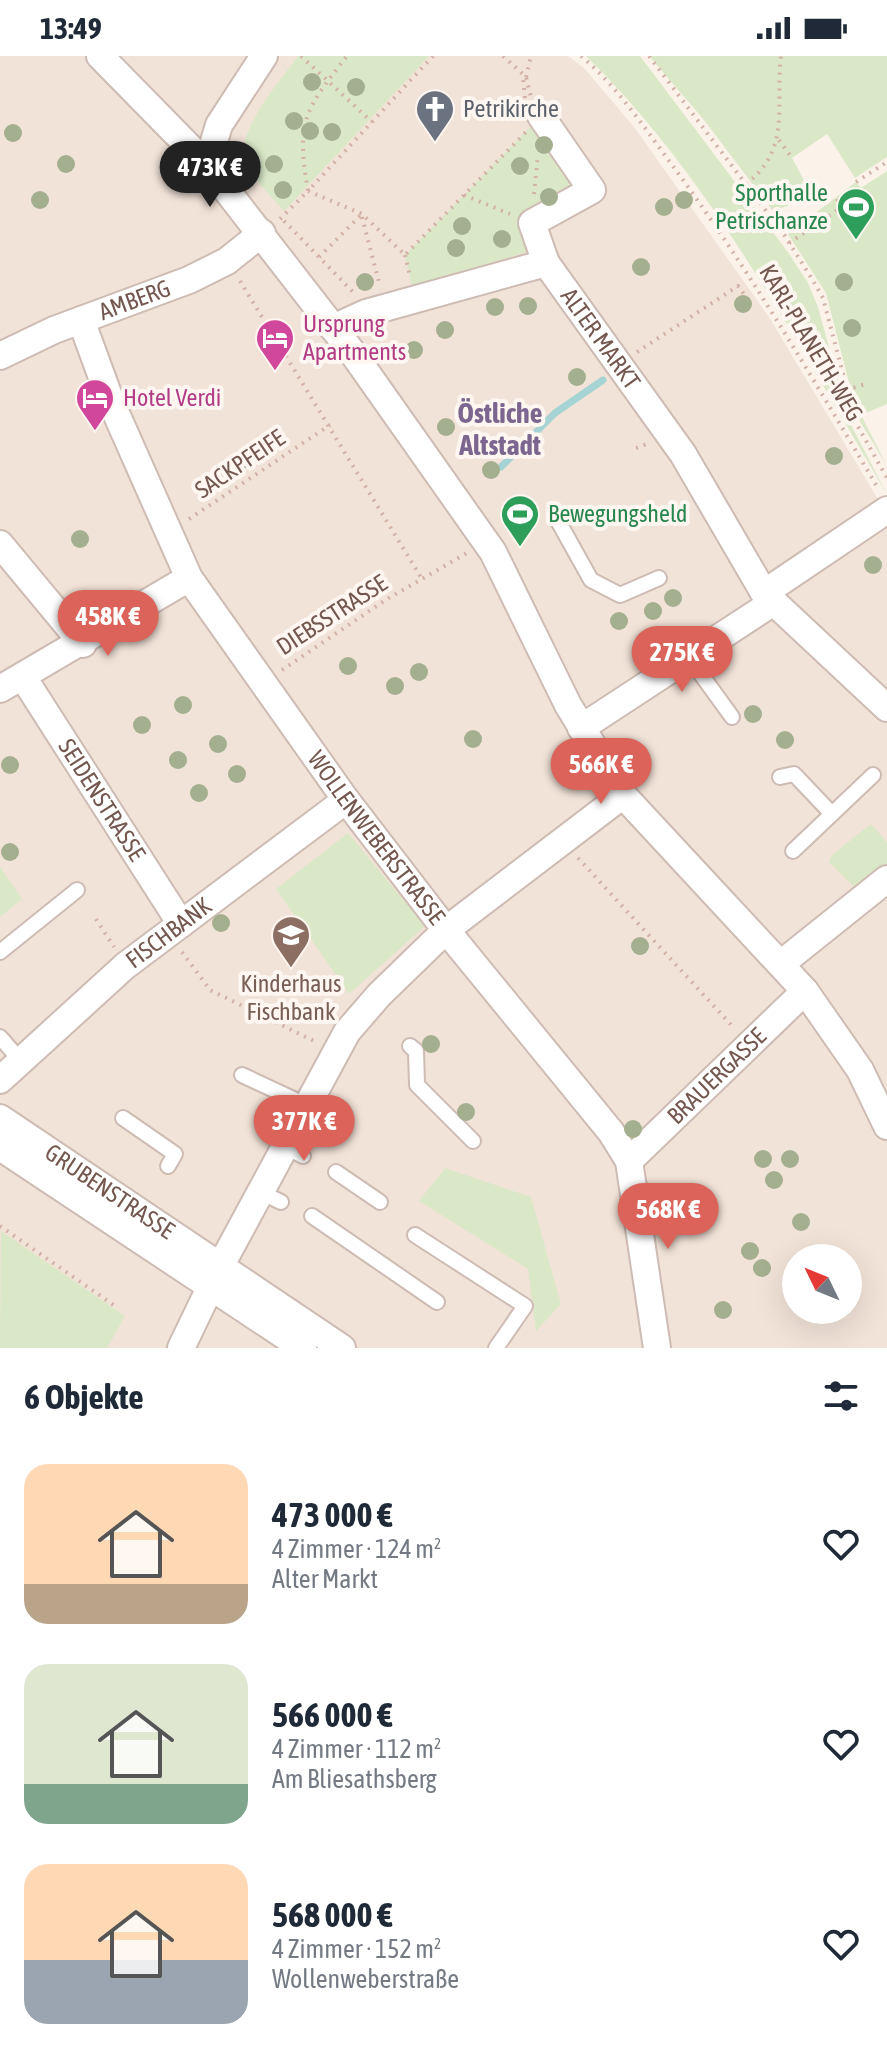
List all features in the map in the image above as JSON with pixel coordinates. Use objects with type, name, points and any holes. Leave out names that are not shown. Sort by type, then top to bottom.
[{"type":"street","points":[[100,56],[207,165],[274,222],[333,328],[520,586],[581,728],[623,795],[782,963],[877,1078],[887,1126]]},
{"type":"street","points":[[207,165],[219,125],[264,56]]},
{"type":"street","points":[[541,116],[592,190],[532,223],[546,263]]},
{"type":"street","name":"AMBERG","points":[[0,356],[81,320],[189,280],[227,261],[274,222]]},
{"type":"street","name":"ALTER MARKT","points":[[333,328],[374,304],[546,263],[683,454],[768,598],[887,708]]},
{"type":"street","name":"WOLLENWEBERSTRASSE","points":[[81,320],[111,402],[189,578],[346,800],[446,930],[611,1132],[629,1161],[657,1348]]},
{"type":"street","points":[[581,728],[690,659],[885,503]]},
{"type":"street","points":[[0,544],[83,644]]},
{"type":"street","points":[[12,683],[83,644],[189,578]]},
{"type":"street","name":"SEIDENSTRASSE","points":[[12,683],[174,929]]},
{"type":"street","points":[[181,1348],[215,1276],[271,1197],[294,1151],[306,1105],[334,1051],[375,1016],[446,930],[623,795]]},
{"type":"street","name":"FISCHBANK","points":[[0,1080],[128,965],[346,800]]},
{"type":"street","points":[[782,963],[887,879]]},
{"type":"street","name":"BRAUERGASSE","points":[[629,1161],[805,991]]},
{"type":"street","name":"GRUBENSTRASSE","points":[[0,1118],[142,1206],[215,1276],[303,1348]]},
{"type":"street","name":"GRUBENSTRASSE","points":[[0,1147],[342,1348]]},
{"type":"lane","points":[[557,519],[591,580],[620,595],[659,578]]},
{"type":"lane","points":[[690,659],[732,717]]},
{"type":"lane","points":[[780,777],[794,774],[832,814]]},
{"type":"lane","points":[[793,851],[873,775]]},
{"type":"lane","points":[[0,952],[77,890]]},
{"type":"lane","points":[[0,1037],[20,1060]]},
{"type":"lane","points":[[410,1046],[416,1051],[417,1085],[473,1141]]},
{"type":"lane","points":[[242,1075],[306,1105]]},
{"type":"lane","points":[[123,1118],[175,1154],[168,1166]]},
{"type":"lane","points":[[336,1172],[380,1202]]},
{"type":"lane","points":[[312,1216],[437,1302]]},
{"type":"lane","points":[[415,1235],[525,1306],[496,1348]]},
{"type":"path","points":[[301,56],[372,122]]},
{"type":"path","points":[[374,304],[274,222],[308,191],[433,56]]},
{"type":"path","points":[[503,56],[525,77]]},
{"type":"path","points":[[464,195],[532,223],[541,116],[528,93],[525,77],[531,56]]},
{"type":"path","name":"KARL-PLANETH-WEG","points":[[581,56],[610,85],[718,227],[773,309],[885,503]]},
{"type":"path","points":[[650,56],[789,243],[823,298],[856,423],[887,478]]},
{"type":"path","points":[[746,184],[756,177],[779,140],[781,56]]},
{"type":"path","points":[[308,191],[300,141],[305,116],[327,81],[348,57]]},
{"type":"path","points":[[308,191],[362,214],[405,255],[541,116]]},
{"type":"path","points":[[779,140],[792,158]]},
{"type":"path","points":[[856,182],[887,162]]},
{"type":"path","points":[[837,199],[848,217]]},
{"type":"path","points":[[789,243],[842,207]]},
{"type":"path","points":[[318,258],[362,214]]},
{"type":"path","points":[[362,214],[374,304]]},
{"type":"path","points":[[227,261],[422,579],[490,547]]},
{"type":"path","points":[[618,365],[738,286],[749,301]]},
{"type":"path","points":[[846,390],[869,383]]},
{"type":"path","name":"SACKPFEIFE","points":[[169,533],[330,425]]},
{"type":"path","name":"DIEBSSTRASSE","points":[[263,683],[422,579]]},
{"type":"path","points":[[585,865],[750,1045]]},
{"type":"path","points":[[96,919],[128,965]]},
{"type":"path","points":[[174,929],[210,990],[334,1051]]},
{"type":"path","points":[[0,1226],[118,1308]]},
{"type":"shaded area","points":[[0,56],[568,56],[584,68],[634,127],[769,317],[882,506],[887,498],[887,1348],[0,1348]]},
{"type":"green space","points":[[298,56],[429,56],[284,211],[259,184],[243,155],[245,141],[259,110]]},
{"type":"green space","points":[[586,56],[640,56],[787,251],[807,281],[818,307],[850,423],[887,494],[785,322],[713,209],[674,155]]},
{"type":"green space","points":[[649,56],[887,56],[887,157],[855,178],[827,134],[792,158],[806,184],[801,201],[773,211],[704,120]]},
{"type":"green space","points":[[541,116],[592,190],[532,223],[540,248],[412,287],[405,255]]},
{"type":"green space","points":[[887,171],[887,404],[861,415],[887,466],[858,418],[826,293],[788,234],[856,182],[861,188]]},
{"type":"green space","points":[[871,824],[887,842],[887,868],[860,893],[829,862],[832,855]]},
{"type":"green space","points":[[348,833],[425,926],[349,994],[276,889]]},
{"type":"green space","points":[[0,867],[22,899],[0,917]]},
{"type":"green space","points":[[445,1168],[531,1197],[561,1304],[536,1331],[528,1269],[419,1201]]},
{"type":"green space","points":[[1,1231],[125,1316],[107,1348],[0,1348]]},
{"type":"waterway","points":[[501,467],[555,413],[603,380]]},
{"type":"place","name":"Petrikirche","points":[[435,143]]},
{"type":"place","name":"Sporthalle Petrischanze","points":[[856,241]]},
{"type":"place","name":"Ursprung Apartments","points":[[275,372]]},
{"type":"place","name":"Hotel Verdi","points":[[95,432]]},
{"type":"place","name":"Bewegungsheld","points":[[520,548]]},
{"type":"place","name":"Kinderhaus Fischbank","points":[[291,969]]},
{"type":"district","name":"Östliche Altstadt","points":[[500,429]]}]
